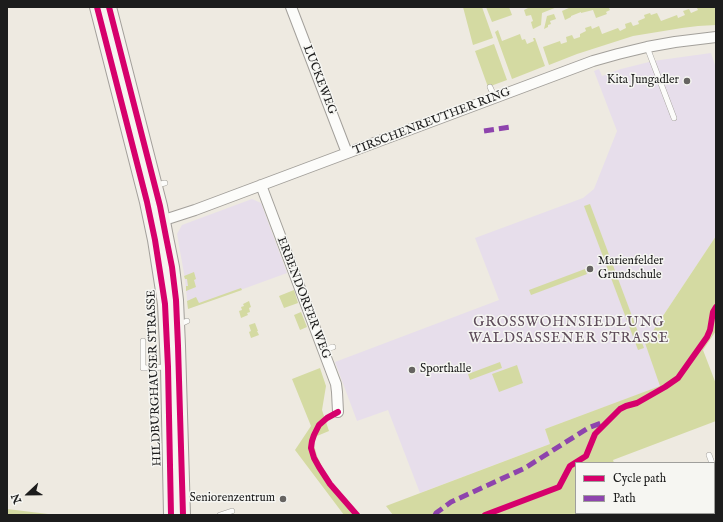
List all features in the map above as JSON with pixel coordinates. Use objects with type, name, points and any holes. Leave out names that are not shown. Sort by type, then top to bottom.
[{"type":"main road","name":"HILDBURGHAUSER STRASSE","points":[[97,7],[108,29],[154,185],[157,222],[165,261],[182,323],[183,515]]},
{"type":"main road","name":"HILDBURGHAUSER STRASSE","points":[[108,29],[109,7]]},
{"type":"main road","name":"HILDBURGHAUSER STRASSE","points":[[165,261],[171,515]]},
{"type":"street","name":"LUCKEWEG","points":[[292,7],[347,154]]},
{"type":"street","name":"TIRSCHENREUTHER RING","points":[[157,222],[184,214],[347,154],[593,61],[647,47],[716,37]]},
{"type":"street","name":"ERBENDORFER WEG","points":[[261,185],[336,384],[338,412]]},
{"type":"lane","points":[[647,47],[674,118]]},
{"type":"lane","points":[[490,87],[495,98]]},
{"type":"lane","points":[[143,341],[143,368],[168,367]]},
{"type":"lane","points":[[323,350],[333,347]]},
{"type":"lane","points":[[709,455],[712,462]]},
{"type":"lane","points":[[220,515],[232,511]]},
{"type":"shaded area","name":"Marienfelder Grundschule","points":[[711,53],[716,68],[716,236],[645,343],[661,386],[545,429],[550,444],[420,493],[388,410],[357,421],[335,362],[499,300],[475,238],[583,198],[594,189],[617,131],[594,71],[599,69],[602,76],[621,69],[653,61]]},
{"type":"shaded area","points":[[252,199],[261,203],[287,273],[188,309],[185,279],[177,234],[182,225]]},
{"type":"green space","points":[[463,7],[482,7],[493,38],[473,45]]},
{"type":"green space","points":[[486,7],[509,7],[512,15],[492,22]]},
{"type":"green space","points":[[528,7],[557,7],[542,13],[541,25],[533,29],[531,15],[526,16],[524,10]]},
{"type":"green space","points":[[571,7],[612,7],[606,12],[607,14],[596,18],[593,10],[581,12],[565,20],[562,11]]},
{"type":"green space","points":[[716,7],[716,25],[682,28],[633,36],[577,54],[549,65],[543,47],[560,41],[561,44],[567,42],[566,37],[572,35],[574,39],[580,37],[580,34],[586,31],[585,28],[591,26],[592,29],[599,26],[602,34],[618,28],[620,31],[626,28],[625,24],[631,22],[633,26],[639,24],[638,21],[645,18],[644,15],[650,13],[651,15],[657,13],[661,21],[677,15],[678,18],[685,15],[683,11],[689,9],[691,13],[698,10],[697,8]]},
{"type":"green space","points":[[554,14],[556,19],[550,21],[551,24],[544,29],[547,16]]},
{"type":"green space","points":[[498,30],[502,41],[520,34],[522,40],[525,39],[527,44],[534,41],[533,38],[535,38],[545,66],[512,79],[495,32]]},
{"type":"green space","points":[[494,44],[507,80],[488,87],[475,51]]},
{"type":"green space","points":[[590,204],[644,348],[638,350],[584,206]]},
{"type":"green space","points":[[716,236],[716,331],[703,350],[716,384],[716,421],[613,460],[614,462],[575,462],[575,514],[591,515],[393,515],[386,506],[550,444],[545,429],[660,386],[645,343]]},
{"type":"green space","points":[[585,269],[587,274],[531,295],[529,290]]},
{"type":"green space","points":[[194,272],[196,287],[186,291],[186,286],[188,286],[187,279],[185,279],[184,276]]},
{"type":"green space","points":[[241,288],[242,290],[188,309],[187,301],[196,297],[199,303]]},
{"type":"green space","points":[[294,290],[298,303],[284,308],[279,296]]},
{"type":"green space","points":[[249,301],[251,307],[249,308],[250,312],[247,313],[248,315],[241,318],[239,311],[242,310],[241,307],[244,306],[243,304]]},
{"type":"green space","points":[[301,312],[307,327],[300,330],[294,315]]},
{"type":"green space","points":[[255,323],[259,335],[251,338],[249,325]]},
{"type":"green space","points":[[500,362],[502,368],[470,380],[468,374]]},
{"type":"green space","points":[[517,365],[523,383],[499,392],[492,374]]},
{"type":"green space","points":[[320,368],[326,386],[322,410],[329,431],[317,436],[314,441],[314,445],[317,456],[328,479],[360,515],[344,515],[295,450],[311,426],[292,379]]},
{"type":"green space","points":[[7,509],[40,513],[56,515],[7,515]]},
{"type":"marked path","points":[[484,131],[511,127]]},
{"type":"marked path","points":[[435,515],[451,502],[525,468],[588,428],[604,422]]},
{"type":"cycle path","points":[[97,7],[147,202],[155,240],[165,304],[168,367],[171,515]]},
{"type":"cycle path","points":[[109,7],[160,206],[172,267],[176,300],[183,515]]},
{"type":"cycle path","points":[[576,462],[586,456],[595,434],[620,409],[637,403],[678,378],[707,337],[710,330],[713,312],[716,307]]},
{"type":"cycle path","points":[[338,412],[327,418],[319,425],[314,435],[311,448],[314,458],[330,484],[357,515]]},
{"type":"cycle path","points":[[485,515],[559,487],[570,466],[575,463]]},
{"type":"place","name":"Kita Jungadler","points":[[687,81]]},
{"type":"place","name":"Marienfelder Grundschule","points":[[590,269]]},
{"type":"place","name":"Sporthalle","points":[[412,370]]},
{"type":"place","name":"Seniorenzentrum","points":[[283,499]]},
{"type":"district","name":"GROSSWOHNSIEDLUNG WALDSASSENER STRASSE","points":[[569,332]]}]
